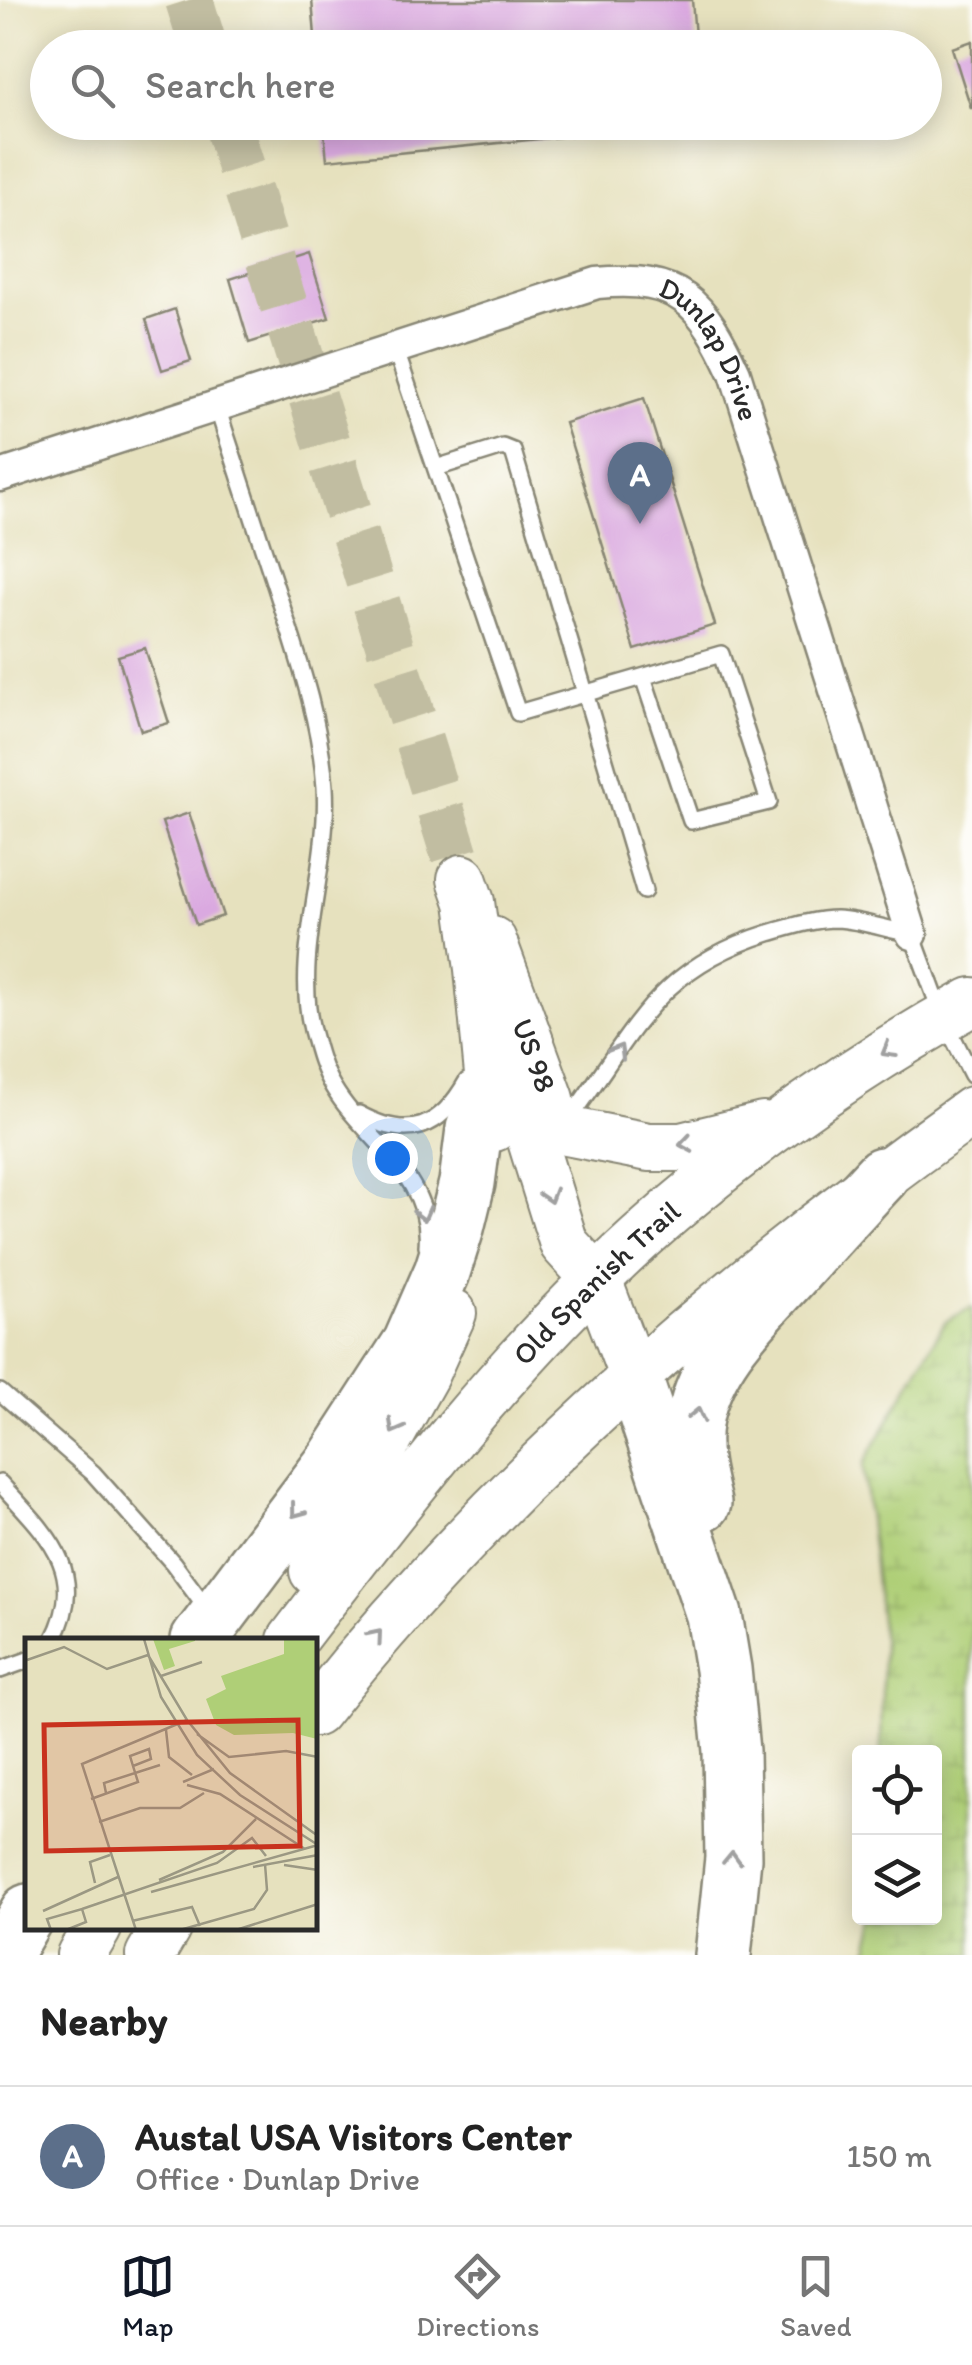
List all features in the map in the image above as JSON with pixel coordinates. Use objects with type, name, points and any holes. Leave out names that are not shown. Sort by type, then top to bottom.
[{"type":"highway","points":[[207,1630],[336,1460],[411,1344],[456,1228],[474,1129],[490,1089]]},
{"type":"highway","points":[[722,1955],[733,1858],[732,1781],[723,1669],[714,1615],[710,1528],[692,1445],[695,1417],[706,1382],[729,1346],[882,1175]]},
{"type":"highway","points":[[633,1376],[714,1615]]},
{"type":"highway","points":[[2,1955],[25,1917]]},
{"type":"main road","name":"US 98","points":[[277,1638],[424,1375],[482,1235],[495,1143],[479,969],[466,890],[498,952],[561,1130],[596,1236],[597,1280],[633,1376]]},
{"type":"main road","points":[[479,969],[564,1244],[597,1280]]},
{"type":"main road","name":"Old Spanish Trail","points":[[294,1638],[400,1499],[516,1365],[597,1280],[715,1173],[781,1122],[870,1061],[958,1010]]},
{"type":"main road","points":[[318,1708],[416,1589],[575,1428],[775,1258],[972,1112]]},
{"type":"main road","points":[[561,1130],[649,1147],[681,1146],[781,1122]]},
{"type":"main road","points":[[81,1955],[96,1930]]},
{"type":"main road","points":[[150,1955],[165,1930]]},
{"type":"street","name":"Dunlap Drive","points":[[0,476],[597,283],[635,279],[664,286],[693,304],[716,331],[735,373],[912,934]]},
{"type":"lane","points":[[395,348],[518,714],[586,694],[643,677],[721,654],[769,802],[691,821],[643,677]]},
{"type":"lane","points":[[217,407],[318,727],[325,808],[308,964],[309,1012],[321,1062],[348,1107],[405,1173],[427,1222],[427,1246],[411,1344]]},
{"type":"lane","points":[[436,468],[503,447],[513,451],[644,891]]},
{"type":"lane","points":[[561,1130],[609,1067],[632,1027],[667,987],[703,960],[748,940],[836,919],[912,934]]},
{"type":"lane","name":"Dunlap Drive","points":[[912,934],[958,1010],[972,1075]]},
{"type":"lane","points":[[348,1107],[376,1123],[396,1128],[436,1120],[448,1111],[464,1086],[478,1060],[484,1036]]},
{"type":"lane","points":[[0,1392],[122,1503],[207,1630]]},
{"type":"lane","points":[[0,1483],[61,1558],[68,1583],[66,1616],[54,1638]]},
{"type":"lane","points":[[0,1670],[25,1661]]},
{"type":"green space","points":[[972,1307],[972,1955],[867,1955],[875,1925],[942,1925],[942,1745],[881,1745],[883,1648],[863,1465],[945,1322]]},
{"type":"building","points":[[312,0],[692,0],[694,30],[314,30]]},
{"type":"building","points":[[972,41],[972,108],[971,108],[952,48]]},
{"type":"building","points":[[325,140],[530,140],[327,160]]},
{"type":"building","points":[[309,254],[329,318],[249,343],[230,279]]},
{"type":"building","points":[[175,309],[191,361],[162,370],[146,319]]},
{"type":"building","points":[[644,398],[715,625],[635,650],[565,423]]},
{"type":"building","points":[[145,648],[169,723],[141,731],[118,656]]},
{"type":"building","points":[[189,813],[223,916],[196,925],[162,822]]},
{"type":"tunnel","points":[[189,0],[198,30]]},
{"type":"tunnel","points":[[233,140],[462,879]]},
{"type":"place","name":"Austal USA Visitors Center","points":[[640,524]]}]
